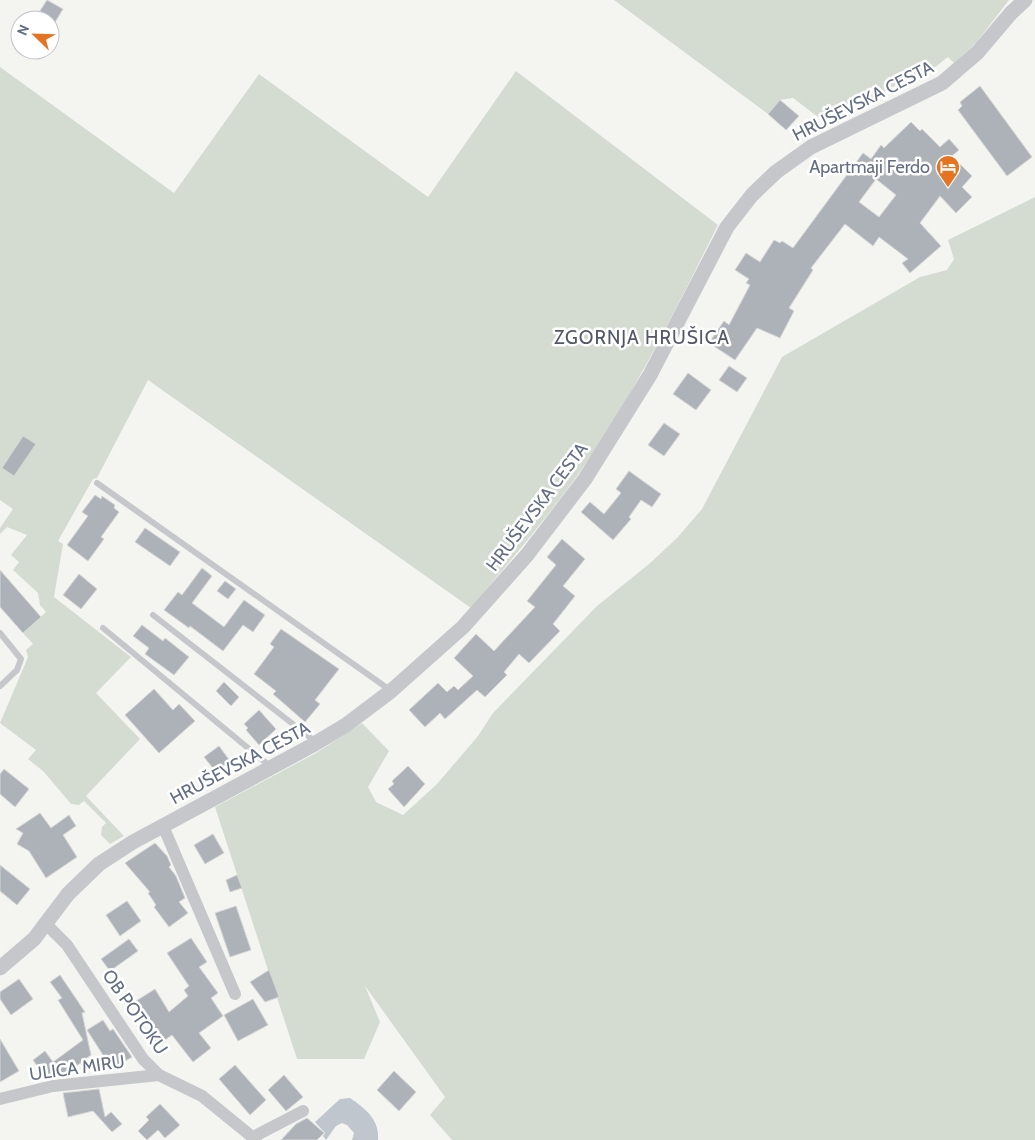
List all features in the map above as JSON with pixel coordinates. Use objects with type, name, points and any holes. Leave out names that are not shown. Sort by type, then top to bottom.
[{"type":"street","name":"HRUŠEVSKA CESTA","points":[[0,968],[26,948],[47,924],[72,889],[99,864],[163,826],[317,743],[362,714],[392,691],[478,612],[527,555],[585,479],[650,375],[727,227],[752,195],[776,172],[811,147],[942,83],[978,52],[1011,13],[1025,0]]},
{"type":"street","points":[[163,826],[235,994]]},
{"type":"street","name":"OB POTOKU","points":[[47,924],[67,945],[144,1059],[159,1075],[185,1086],[202,1096],[255,1139]]},
{"type":"street","name":"ULICA MIRU","points":[[0,1099],[53,1086],[159,1075]]},
{"type":"street","points":[[255,1139],[303,1111]]},
{"type":"lane","points":[[97,483],[392,691]]},
{"type":"lane","points":[[153,615],[317,743]]},
{"type":"lane","points":[[103,628],[272,768]]},
{"type":"lane","points":[[0,634],[21,659],[17,670],[0,686]]},
{"type":"shaded area","points":[[614,0],[1009,0],[976,43],[954,63],[948,57],[930,71],[889,88],[848,117],[830,126],[793,98],[780,100],[768,114]]},
{"type":"shaded area","points":[[0,67],[174,193],[259,74],[428,197],[516,71],[718,225],[652,355],[608,430],[560,499],[471,608],[148,380],[97,478],[93,479],[58,541],[63,544],[54,597],[131,657],[96,693],[140,739],[86,796],[124,836],[110,844],[101,835],[102,827],[106,823],[84,801],[79,805],[71,804],[44,772],[28,759],[36,750],[0,723],[28,657],[26,650],[33,644],[23,633],[46,612],[40,605],[38,593],[13,570],[19,562],[11,555],[27,535],[7,527],[0,534],[0,528],[13,509],[0,500]]},
{"type":"shaded area","points":[[1035,197],[1035,1140],[452,1140],[430,1115],[445,1097],[365,986],[380,1022],[364,1059],[297,1059],[215,807],[316,753],[362,723],[389,751],[368,787],[376,802],[403,815],[437,784],[478,736],[493,713],[597,606],[649,564],[677,538],[702,509],[782,357],[920,277],[947,270],[954,259],[948,240]]},
{"type":"shaded area","points":[[350,1098],[366,1110],[374,1121],[377,1126],[378,1140],[352,1140],[354,1133],[347,1125],[342,1123],[336,1126],[326,1140],[323,1136],[325,1133],[315,1122],[340,1099]]},
{"type":"building","points":[[47,0],[63,9],[60,14],[60,10],[41,10]]},
{"type":"building","points":[[980,86],[1032,157],[1007,176],[958,110],[962,106],[960,102]]},
{"type":"building","points":[[780,100],[799,116],[786,130],[768,114]]},
{"type":"building","points":[[911,122],[920,131],[922,129],[940,147],[949,139],[959,150],[952,156],[972,176],[962,187],[972,197],[956,213],[940,196],[920,223],[941,246],[910,273],[902,263],[908,259],[879,237],[873,246],[845,224],[811,268],[813,270],[789,308],[794,311],[780,338],[757,328],[735,360],[709,343],[724,321],[729,325],[750,285],[746,283],[749,279],[735,270],[746,253],[760,262],[774,240],[780,243],[782,241],[793,248],[863,153],[871,159],[881,145],[884,148]],"holes":[[[876,179],[896,195],[879,217],[859,202]]]},
{"type":"building","points":[[729,366],[747,378],[737,392],[719,380]]},
{"type":"building","points":[[688,373],[711,390],[696,410],[673,394]]},
{"type":"building","points":[[664,423],[680,434],[664,456],[648,445]]},
{"type":"building","points":[[23,436],[36,444],[14,476],[2,468]]},
{"type":"building","points":[[629,471],[661,494],[652,507],[641,500],[629,517],[631,519],[613,540],[581,512],[590,502],[604,514],[621,493],[616,489]]},
{"type":"building","points":[[95,495],[101,499],[102,496],[115,505],[114,508],[119,512],[101,537],[104,539],[88,561],[67,545],[88,516],[82,512]]},
{"type":"building","points":[[145,528],[180,552],[170,566],[135,542]]},
{"type":"building","points":[[562,539],[585,559],[563,586],[575,596],[553,624],[560,631],[529,663],[519,654],[504,672],[507,675],[485,697],[477,690],[445,719],[440,713],[425,727],[409,710],[438,683],[447,692],[454,686],[458,690],[473,676],[454,658],[476,634],[494,651],[535,607],[527,601],[556,565],[547,557]]},
{"type":"building","points":[[202,568],[212,576],[192,603],[224,627],[244,600],[265,615],[253,632],[243,625],[223,651],[190,626],[189,628],[164,610],[178,592],[182,595]]},
{"type":"building","points":[[0,570],[41,617],[23,633],[0,607]]},
{"type":"building","points":[[79,574],[97,589],[81,609],[63,595]]},
{"type":"building","points":[[225,581],[236,589],[228,599],[217,591]]},
{"type":"building","points":[[142,625],[163,641],[165,638],[189,657],[174,675],[145,654],[149,648],[133,636]]},
{"type":"building","points":[[281,629],[339,669],[315,700],[320,704],[305,722],[273,694],[276,691],[254,674],[274,647],[270,644]]},
{"type":"building","points":[[224,682],[239,697],[231,706],[216,691]]},
{"type":"building","points":[[154,689],[173,710],[179,704],[195,721],[159,753],[125,715]]},
{"type":"building","points":[[259,710],[276,729],[259,745],[246,730],[248,728],[244,724]]},
{"type":"building","points":[[219,746],[230,761],[216,772],[204,757]]},
{"type":"building","points":[[408,766],[425,784],[404,807],[388,789],[394,784],[392,781]]},
{"type":"building","points":[[4,769],[29,789],[15,807],[0,794],[0,774]]},
{"type":"building","points":[[40,813],[51,828],[69,815],[76,826],[63,835],[77,857],[46,878],[29,851],[17,844],[23,833],[16,829]]},
{"type":"building","points":[[213,834],[224,853],[205,864],[194,845]]},
{"type":"building","points":[[155,843],[167,856],[171,865],[169,867],[176,876],[185,898],[179,902],[188,913],[169,927],[154,907],[156,905],[148,893],[150,892],[125,863]]},
{"type":"building","points":[[0,865],[30,889],[17,905],[0,891]]},
{"type":"building","points":[[237,875],[242,888],[230,892],[226,880]]},
{"type":"building","points":[[127,901],[141,921],[120,936],[106,915]]},
{"type":"building","points":[[236,906],[251,950],[230,957],[215,913]]},
{"type":"building","points":[[191,938],[207,962],[199,967],[218,993],[211,998],[223,1016],[199,1033],[211,1048],[193,1062],[172,1035],[158,1045],[145,1032],[151,1026],[136,1001],[155,989],[169,1012],[188,996],[184,990],[189,986],[167,953]]},
{"type":"building","points":[[129,939],[138,951],[110,971],[101,959]]},
{"type":"building","points":[[269,970],[279,997],[265,1002],[250,982]]},
{"type":"building","points":[[60,975],[85,1012],[82,1013],[91,1055],[62,1077],[55,1078],[53,1075],[46,1079],[33,1060],[45,1051],[53,1062],[83,1040],[58,1000],[62,998],[50,982]]},
{"type":"building","points":[[19,979],[33,999],[11,1015],[0,999],[0,992]]},
{"type":"building","points":[[253,999],[268,1025],[238,1041],[224,1015]]},
{"type":"building","points":[[103,1020],[110,1031],[113,1029],[132,1057],[112,1069],[87,1030]]},
{"type":"building","points":[[0,1039],[19,1071],[0,1082]]},
{"type":"building","points":[[235,1065],[266,1100],[250,1115],[219,1079]]},
{"type":"building","points":[[394,1071],[416,1092],[399,1111],[377,1090]]},
{"type":"building","points":[[284,1075],[303,1097],[286,1111],[268,1090]]},
{"type":"building","points":[[99,1089],[105,1117],[111,1112],[122,1124],[112,1132],[93,1111],[68,1117],[63,1093]]},
{"type":"building","points":[[160,1104],[180,1125],[165,1138],[158,1130],[147,1140],[138,1131],[149,1120],[146,1117]]},
{"type":"building","points":[[307,1118],[324,1133],[317,1140],[281,1140],[296,1124]]},
{"type":"place","name":"Apartmaji Ferdo","points":[[948,188]]},
{"type":"district","name":"ZGORNJA HRUŠICA","points":[[642,337]]}]
